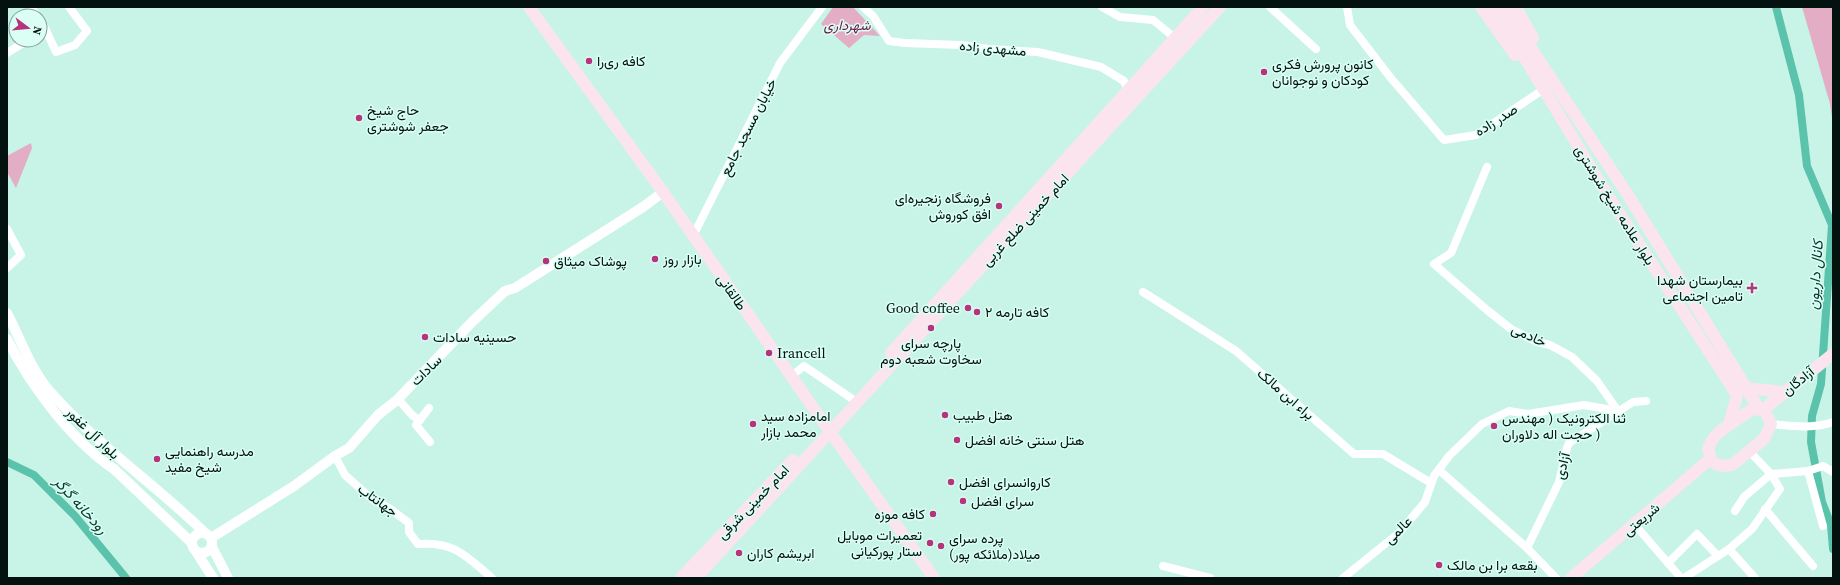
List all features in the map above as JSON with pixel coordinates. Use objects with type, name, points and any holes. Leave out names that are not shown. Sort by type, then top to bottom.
[{"type":"main road","name":"طالقانی","points":[[529,7],[663,192],[934,578]]},
{"type":"main road","name":"امام خمینی ضلع غربی","points":[[828,429],[1132,95],[1175,38],[1203,7]]},
{"type":"main road","name":"امام خمینی ضلع غربی","points":[[828,429],[851,398],[1132,95],[1220,7]]},
{"type":"main road","points":[[1481,7],[1514,53],[1532,72]]},
{"type":"main road","name":"بلوار علامه شیخ شوشتری","points":[[1494,7],[1610,199],[1737,396],[1729,424]]},
{"type":"main road","name":"بلوار علامه شیخ شوشتری","points":[[1504,7],[1628,195],[1746,388],[1765,414]]},
{"type":"main road","points":[[1516,7],[1539,49],[1538,59]]},
{"type":"main road","points":[[1667,287],[1680,280]]},
{"type":"main road","name":"آزادگان","points":[[1765,414],[1785,392],[1833,354]]},
{"type":"main road","name":"آزادگان","points":[[1765,414],[1833,361]]},
{"type":"main road","points":[[1746,388],[1785,392]]},
{"type":"main road","points":[[1751,410],[1765,414],[1764,439],[1732,464],[1727,466],[1717,465],[1710,459],[1708,450],[1709,445],[1719,432],[1751,410]]},
{"type":"main road","name":"امام خمینی شرقی","points":[[681,578],[828,429]]},
{"type":"main road","name":"امام خمینی شرقی","points":[[696,578],[828,429]]},
{"type":"main road","name":"شریعتی","points":[[1571,578],[1635,525],[1710,459]]},
{"type":"street","points":[[48,38],[56,52],[75,45],[87,31],[69,7]]},
{"type":"street","name":"خیابان مسجد جامع","points":[[693,236],[780,63],[822,7]]},
{"type":"street","name":"مشهدی زاده","points":[[863,7],[872,16],[889,41],[905,44],[960,45],[988,49],[1038,52],[1101,68],[1124,82],[1132,95]]},
{"type":"street","points":[[1102,7],[1120,17],[1153,20],[1175,38]]},
{"type":"street","points":[[1270,7],[1316,49]]},
{"type":"street","name":"صدر زاده","points":[[1347,7],[1350,25],[1390,77],[1444,140],[1476,135],[1544,89]]},
{"type":"street","name":"خادمی","points":[[1487,166],[1451,253],[1434,264],[1511,328],[1538,342],[1550,345],[1572,357],[1597,381],[1618,411]]},
{"type":"street","name":"سادات","points":[[209,539],[294,486],[335,456],[349,448],[378,415],[398,399],[473,321],[505,291],[515,288],[643,207],[663,192]]},
{"type":"street","points":[[7,229],[21,255],[7,268]]},
{"type":"street","name":"براء ابن مالک","points":[[1143,292],[1236,351],[1354,454],[1383,454],[1431,483]]},
{"type":"street","name":"بلوار آل غفور","points":[[7,313],[24,352],[47,387],[108,449],[185,514],[209,539],[228,578]]},
{"type":"street","name":"بلوار آل غفور","points":[[7,339],[20,364],[44,398],[64,422],[100,459],[114,469],[192,543]]},
{"type":"street","points":[[794,374],[804,366],[851,398]]},
{"type":"street","points":[[398,399],[413,416],[420,420]]},
{"type":"street","name":"آزادی","points":[[1527,548],[1559,482],[1569,443],[1633,402],[1646,401]]},
{"type":"street","name":"عالمی","points":[[1343,578],[1400,532],[1425,502],[1431,483],[1449,456],[1482,424],[1509,411],[1528,414],[1584,406],[1618,411]]},
{"type":"street","points":[[429,408],[416,425],[430,442]]},
{"type":"street","points":[[1765,414],[1796,427],[1829,423]]},
{"type":"street","points":[[1635,525],[1683,578],[1729,549],[1752,528],[1780,489],[1771,474],[1749,451]]},
{"type":"street","name":"جهانتاب","points":[[335,456],[345,475],[372,500],[390,508],[409,523],[409,532],[418,544],[435,542],[460,551],[492,578]]},
{"type":"street","points":[[1735,511],[1744,497],[1771,474],[1808,471],[1823,466],[1833,472]]},
{"type":"street","points":[[1439,470],[1527,548],[1556,578]]},
{"type":"street","points":[[1808,471],[1823,526]]},
{"type":"street","points":[[1765,509],[1813,566]]},
{"type":"street","points":[[197,553],[206,553],[209,539],[199,534],[194,537],[192,543],[193,548],[213,578]]},
{"type":"street","points":[[1668,563],[1697,534],[1718,556]]},
{"type":"street","points":[[1729,549],[1755,578]]},
{"type":"street","points":[[1163,566],[1210,578]]},
{"type":"green space","name":"شهرداری","points":[[833,7],[853,7],[880,36],[864,35],[849,48],[821,24]]},
{"type":"green space","points":[[1802,7],[1833,7],[1833,124],[1830,104]]},
{"type":"green space","points":[[31,143],[32,148],[16,188],[7,172],[7,156]]},
{"type":"waterway","name":"کانال داریون","points":[[1776,7],[1799,95],[1807,166],[1832,225],[1821,384],[1812,416],[1811,442],[1822,502],[1831,525],[1833,549]]},
{"type":"waterway","name":"رودخانه گرگر","points":[[7,462],[34,475],[75,516],[126,578]]},
{"type":"place","name":"کافه‌ ری‌را","points":[[589,61]]},
{"type":"place","name":"کانون پرورش فکری کودکان و نوجوانان","points":[[1264,72]]},
{"type":"place","name":"حاج شیخ جعفر شوشتری","points":[[359,118]]},
{"type":"place","name":"فروشگاه زنجیره‌ای افق کوروش","points":[[999,206]]},
{"type":"place","name":"بازار روز","points":[[655,259]]},
{"type":"place","name":"پوشاک میثاق","points":[[546,261]]},
{"type":"place","name":"بیمارستان شهدا تامین اجتماعی","points":[[1752,288]]},
{"type":"place","name":"Good coffee","points":[[968,308]]},
{"type":"place","name":"کافه تارمه ۲","points":[[977,312]]},
{"type":"place","name":"پارچه سرای سخاوت شعبه دوم","points":[[931,328]]},
{"type":"place","name":"حسینیه سادات","points":[[425,337]]},
{"type":"place","name":"Irancell","points":[[769,353]]},
{"type":"place","name":"هتل طبیب","points":[[945,415]]},
{"type":"place","name":"امامزاده سید محمد بازار","points":[[753,424]]},
{"type":"place","name":"ثنا الکترونیک ( مهندس حجت اله دلاوران )","points":[[1494,426]]},
{"type":"place","name":"هتل سنتی خانه افضل","points":[[957,440]]},
{"type":"place","name":"مدرسه راهنمایی شیخ مفید","points":[[157,459]]},
{"type":"place","name":"کاروانسرای افضل","points":[[951,482]]},
{"type":"place","name":"سرای افضل","points":[[963,501]]},
{"type":"place","name":"کافه موزه","points":[[933,514]]},
{"type":"place","name":"تعمیرات موبایل ستار پورکیانی","points":[[930,543]]},
{"type":"place","name":"پرده سرای میلاد(ملائکه پور)","points":[[941,546]]},
{"type":"place","name":"ابریشم کاران","points":[[739,553]]},
{"type":"place","name":"بقعه برا بن مالک","points":[[1439,565]]}]
